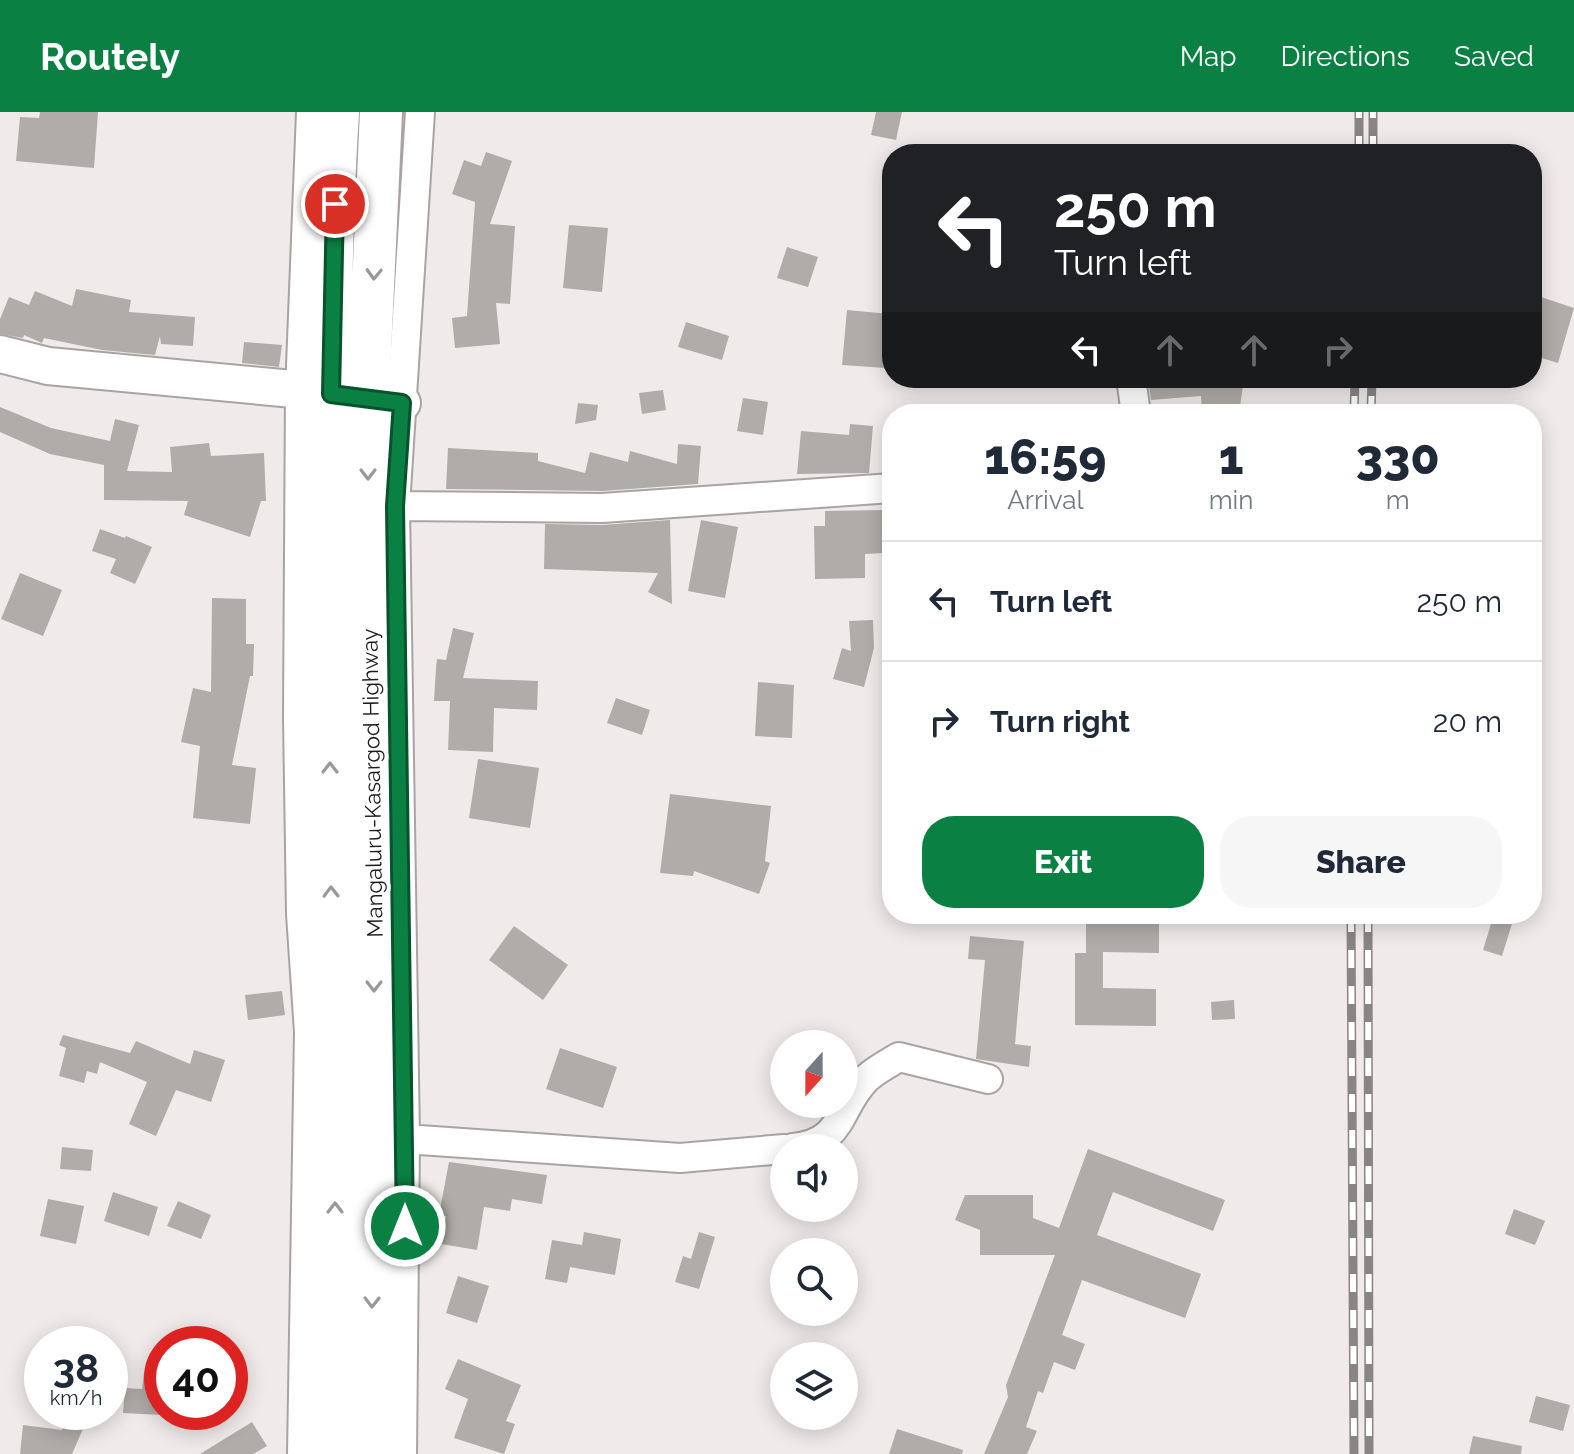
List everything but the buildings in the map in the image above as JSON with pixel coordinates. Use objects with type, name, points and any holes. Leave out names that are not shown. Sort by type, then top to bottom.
[{"type":"highway","name":"Mangaluru-Kasargod Highway","points":[[338,112],[374,954],[369,1454]]},
{"type":"highway","name":"Mangaluru-Kasargod Highway","points":[[333,1454],[335,1136],[330,846],[350,396],[381,112]]},
{"type":"main road","points":[[0,354],[48,366],[350,396]]},
{"type":"street","points":[[311,112],[350,396],[395,506],[405,1139],[402,1454]]},
{"type":"street","points":[[302,1454],[309,1032],[301,914],[298,717],[350,396],[420,112]]},
{"type":"street","points":[[395,506],[602,508],[882,489]]},
{"type":"street","points":[[831,1134],[867,1078],[899,1057],[988,1079]]},
{"type":"street","points":[[405,1139],[680,1158],[770,1150]]},
{"type":"railway","points":[[1359,112],[1359,144]]},
{"type":"railway","points":[[1373,112],[1373,144]]},
{"type":"railway","points":[[1354,404],[1355,388]]},
{"type":"railway","points":[[1371,404],[1372,388]]},
{"type":"railway","points":[[1351,924],[1354,1454]]},
{"type":"railway","points":[[1368,924],[1369,1454]]},
{"type":"route","points":[[335,204],[331,394],[368,396],[402,403],[395,506],[405,1226]]}]
